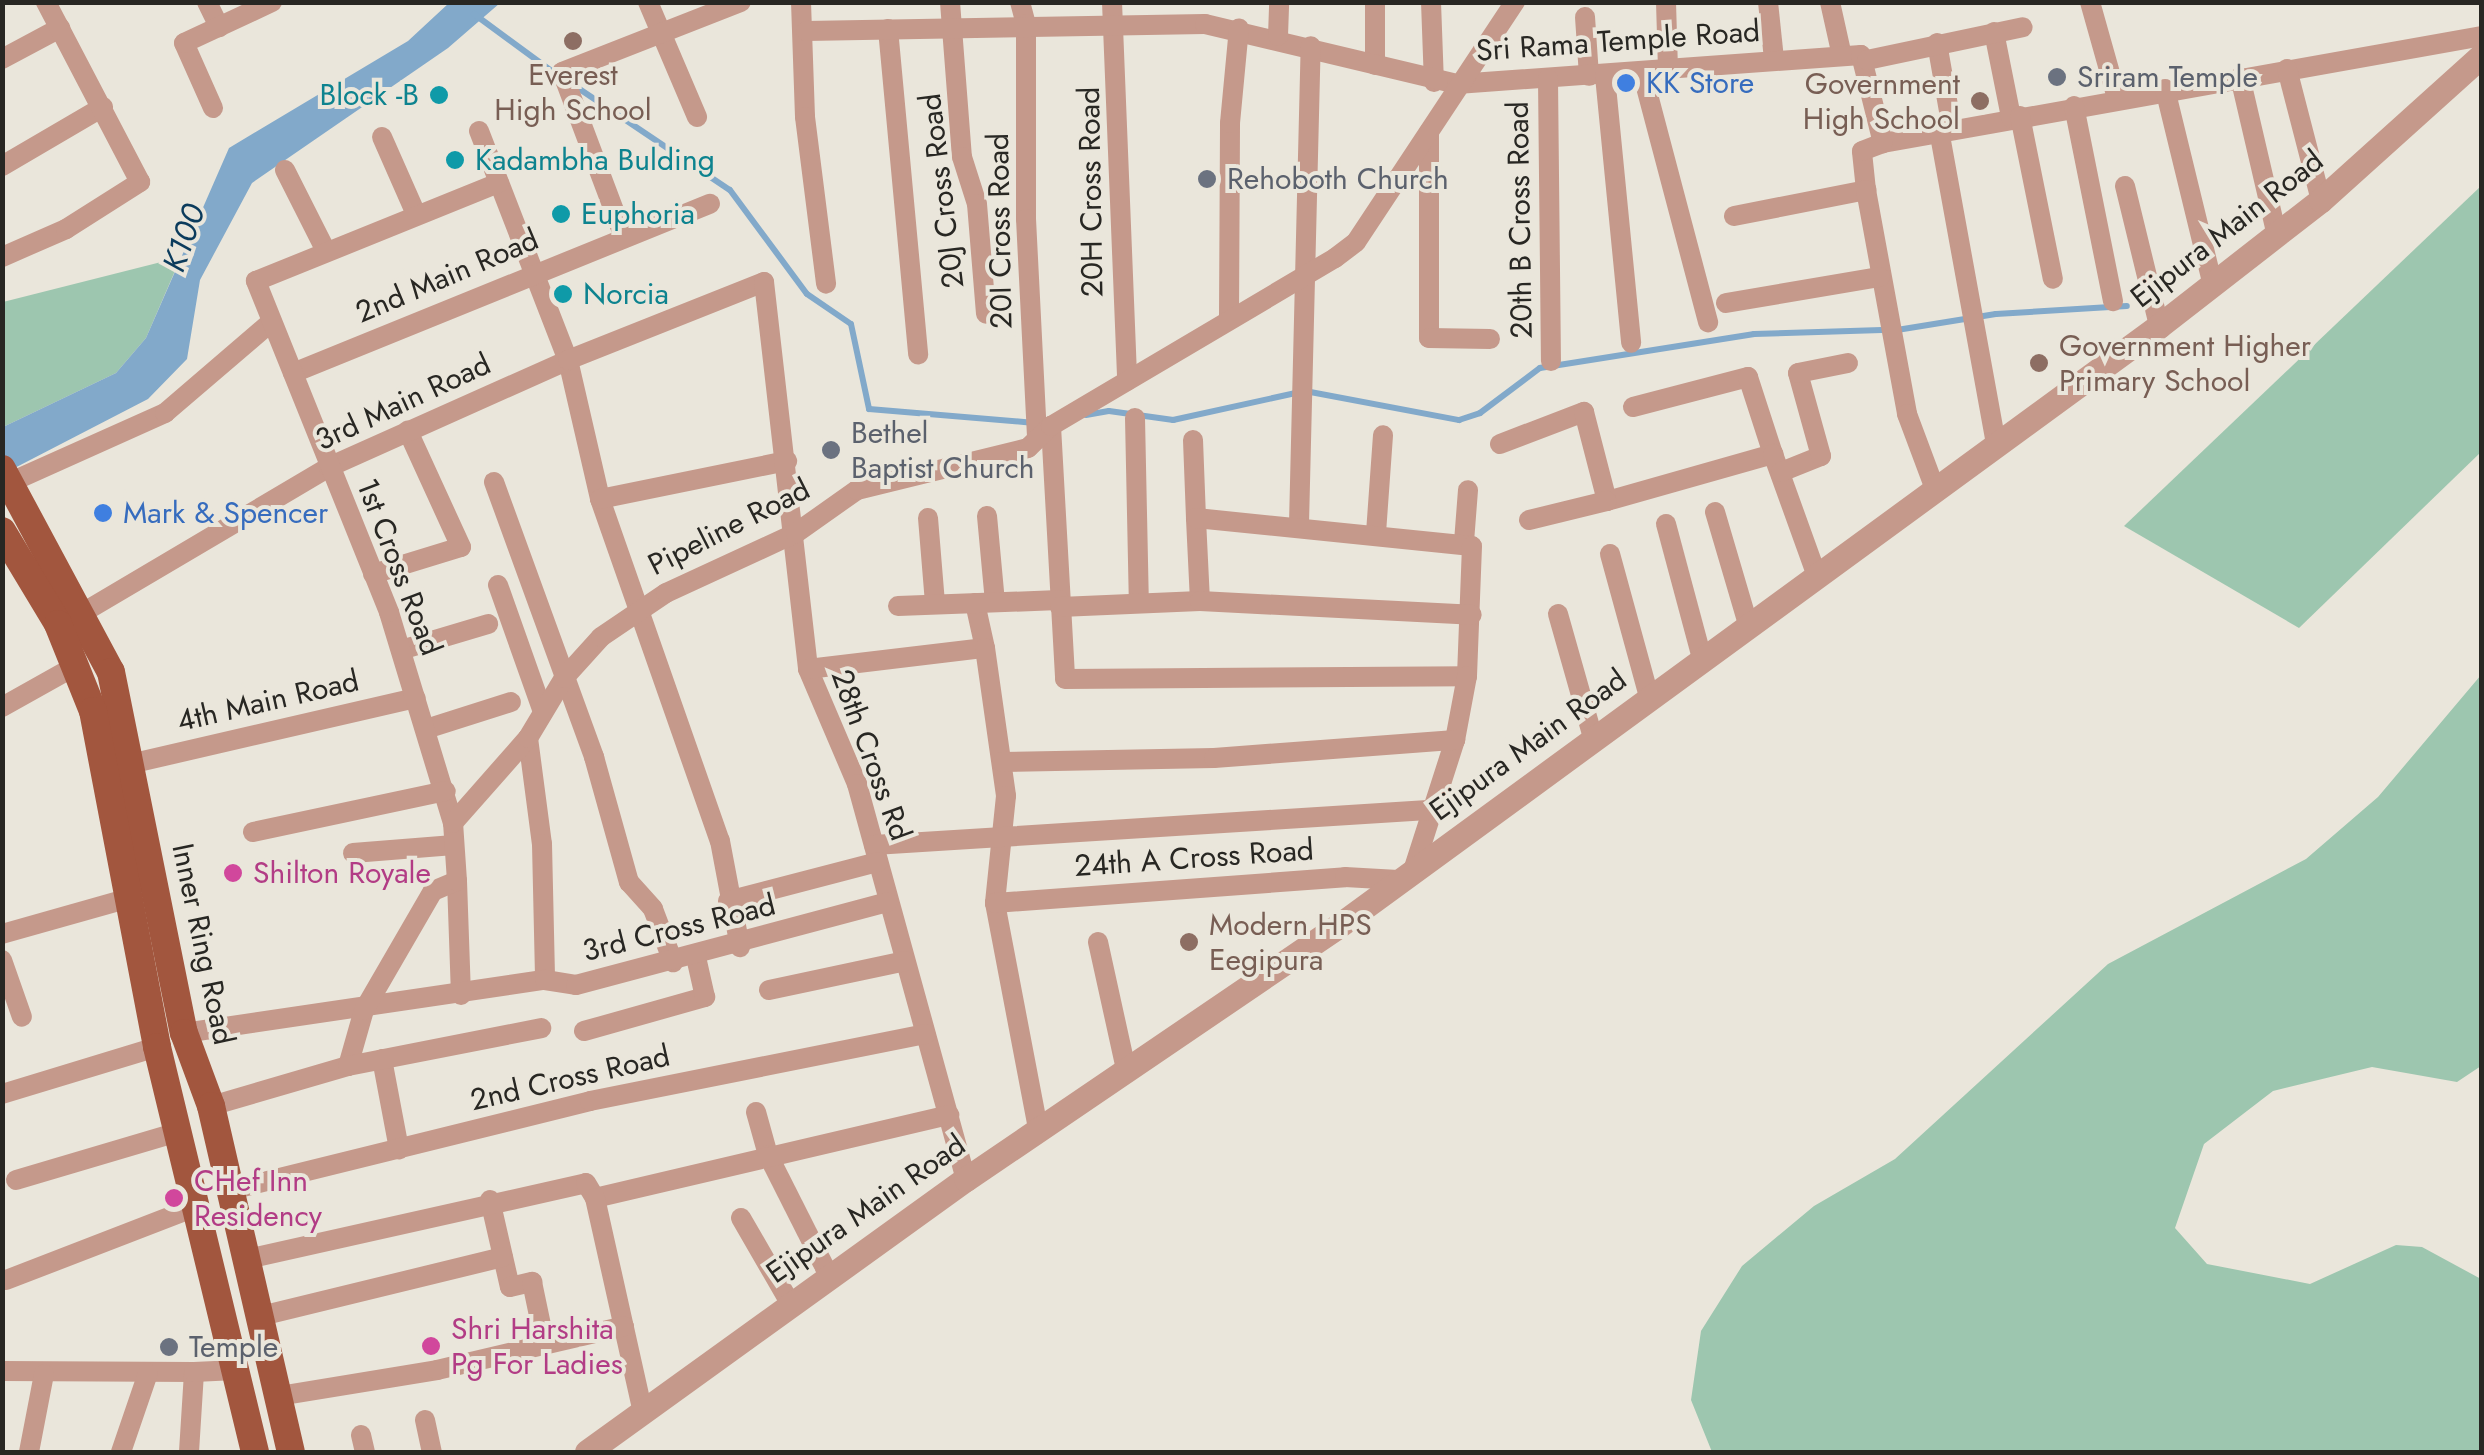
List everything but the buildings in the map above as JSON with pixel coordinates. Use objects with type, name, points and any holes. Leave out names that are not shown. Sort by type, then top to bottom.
[{"type":"main road","name":"Inner Ring Road","points":[[7,475],[84,612],[112,672],[134,764],[184,1033],[211,1106],[292,1452]]},
{"type":"main road","name":"Inner Ring Road","points":[[2,532],[76,664],[100,745],[157,1047],[254,1452]]},
{"type":"street","points":[[2,257],[66,229],[139,184],[46,2]]},
{"type":"street","points":[[207,2],[220,27]]},
{"type":"street","points":[[213,108],[184,43],[272,2]]},
{"type":"street","points":[[648,2],[696,117]]},
{"type":"street","points":[[624,236],[562,72],[740,2]]},
{"type":"street","points":[[801,2],[806,31],[804,117],[826,284]]},
{"type":"street","name":"20J Cross Road","points":[[950,2],[956,26],[962,158],[977,204],[986,314]]},
{"type":"street","name":"20I Cross Road","points":[[1020,2],[1026,24],[1026,218],[1065,679],[1466,676]]},
{"type":"street","points":[[1198,2],[1205,24]]},
{"type":"street","points":[[1278,2],[1278,36]]},
{"type":"street","points":[[1375,2],[1376,65]]},
{"type":"street","points":[[1431,2],[1434,82]]},
{"type":"street","name":"Pipeline Road","points":[[452,822],[528,738],[564,678],[635,610],[796,533],[858,490],[1028,448],[1044,431],[1356,242],[1457,84],[1515,2]]},
{"type":"street","points":[[1666,2],[1668,69]]},
{"type":"street","points":[[1768,2],[1774,59]]},
{"type":"street","points":[[1830,2],[1842,56]]},
{"type":"street","points":[[2090,2],[2116,98]]},
{"type":"street","name":"Sri Rama Temple Road","points":[[806,31],[1026,24],[1114,12],[1278,36],[1434,82],[1457,84],[1597,76],[1774,59],[1842,56],[1867,60]]},
{"type":"street","name":"20H Cross Road","points":[[1114,12],[1127,382]]},
{"type":"street","points":[[1584,17],[1597,76],[1631,343]]},
{"type":"street","points":[[1882,144],[1867,60],[2023,27]]},
{"type":"street","points":[[2,59],[60,28]]},
{"type":"street","points":[[1230,318],[1230,124],[1238,28]]},
{"type":"street","points":[[888,29],[918,355]]},
{"type":"street","points":[[1994,32],[2053,279]]},
{"type":"street","points":[[1935,489],[1907,414],[1880,277],[1862,151],[2015,116],[2482,36]]},
{"type":"street","points":[[1938,43],[1973,318],[1996,446]]},
{"type":"street","points":[[1299,524],[1310,46]]},
{"type":"street","name":"Ejipura Main Road","points":[[587,1452],[790,1303],[1406,874],[2213,286],[2320,200],[2482,54]]},
{"type":"street","points":[[2286,69],[2320,200]]},
{"type":"street","points":[[1642,72],[1708,322]]},
{"type":"street","points":[[2240,77],[2278,236]]},
{"type":"street","name":"20th B Cross Road","points":[[1548,79],[1552,362]]},
{"type":"street","points":[[2165,89],[2213,286]]},
{"type":"street","points":[[2074,106],[2113,300]]},
{"type":"street","points":[[2,166],[103,107]]},
{"type":"street","points":[[1429,130],[1429,338],[1490,339]]},
{"type":"street","points":[[480,131],[568,360],[600,499],[635,610],[686,732],[720,841],[728,900],[740,946]]},
{"type":"street","points":[[382,137],[416,214]]},
{"type":"street","points":[[285,170],[326,251],[500,183]]},
{"type":"street","points":[[2125,186],[2158,326]]},
{"type":"street","points":[[1734,216],[1866,190]]},
{"type":"street","name":"2nd Main Road","points":[[293,374],[534,272],[710,204]]},
{"type":"street","name":"1st Cross Road","points":[[326,251],[256,281],[401,650],[446,791],[452,822]]},
{"type":"street","points":[[1726,302],[1880,277]]},
{"type":"street","name":"3rd Main Road","points":[[84,612],[328,468],[568,360],[764,282]]},
{"type":"street","name":"28th Cross Rd","points":[[764,282],[788,461],[796,533],[794,574],[808,669],[844,748],[966,1179]]},
{"type":"street","points":[[7,475],[166,413],[271,322]]},
{"type":"street","points":[[1530,520],[1820,456],[1798,373],[1848,364]]},
{"type":"street","points":[[1634,407],[1748,378],[1817,576]]},
{"type":"street","points":[[1500,444],[1584,412],[1607,501]]},
{"type":"street","points":[[1135,418],[1139,603]]},
{"type":"street","points":[[373,574],[461,547],[408,431]]},
{"type":"street","points":[[1376,533],[1382,435]]},
{"type":"street","points":[[1193,440],[1200,601]]},
{"type":"street","points":[[600,499],[788,461]]},
{"type":"street","points":[[494,482],[564,678],[629,882],[653,909],[672,962]]},
{"type":"street","points":[[1464,542],[1468,490]]},
{"type":"street","points":[[1715,512],[1748,624]]},
{"type":"street","points":[[986,516],[985,648],[1002,762],[1005,835],[995,903],[1038,1128]]},
{"type":"street","points":[[928,518],[934,604]]},
{"type":"street","points":[[1196,518],[1299,524],[1464,542],[1474,552],[1466,676],[1455,740],[1406,874]]},
{"type":"street","points":[[1666,524],[1702,658]]},
{"type":"street","points":[[1610,554],[1649,697]]},
{"type":"street","points":[[498,584],[543,712]]},
{"type":"street","points":[[898,606],[1200,601],[1472,615]]},
{"type":"street","points":[[1558,614],[1594,738]]},
{"type":"street","points":[[401,650],[488,624]]},
{"type":"street","points":[[808,669],[985,648]]},
{"type":"street","points":[[2,707],[76,664]]},
{"type":"street","name":"4th Main Road","points":[[134,764],[416,698]]},
{"type":"street","points":[[426,729],[511,702]]},
{"type":"street","points":[[528,738],[542,844],[545,980]]},
{"type":"street","points":[[1002,762],[1214,758],[1455,740]]},
{"type":"street","points":[[253,832],[446,791]]},
{"type":"street","points":[[728,900],[876,853],[1005,835],[1428,810]]},
{"type":"street","points":[[452,822],[460,995]]},
{"type":"street","points":[[354,853],[454,845]]},
{"type":"street","name":"24th A Cross Road","points":[[995,903],[1406,874]]},
{"type":"street","points":[[348,1066],[364,1010],[433,891],[457,881]]},
{"type":"street","points":[[2,934],[129,898]]},
{"type":"street","name":"3rd Cross Road","points":[[184,1033],[364,1010],[545,980],[576,986],[740,946],[887,902]]},
{"type":"street","points":[[1098,942],[1126,1069]]},
{"type":"street","points":[[584,1031],[705,997],[696,957]]},
{"type":"street","points":[[2,960],[22,1017]]},
{"type":"street","points":[[769,990],[905,961]]},
{"type":"street","points":[[211,1106],[348,1066],[541,1028]]},
{"type":"street","name":"2nd Cross Road","points":[[231,1190],[590,1101],[925,1034]]},
{"type":"street","points":[[2,1094],[157,1047]]},
{"type":"street","points":[[382,1060],[399,1149]]},
{"type":"street","points":[[756,1112],[768,1155],[829,1276]]},
{"type":"street","points":[[594,1198],[950,1114]]},
{"type":"street","points":[[16,1180],[178,1132]]},
{"type":"street","points":[[247,1258],[490,1200],[586,1183],[594,1198],[642,1408]]},
{"type":"street","points":[[490,1200],[510,1287],[532,1282],[545,1344]]},
{"type":"street","points":[[6,1280],[195,1207]]},
{"type":"street","points":[[741,1218],[790,1303]]},
{"type":"street","points":[[261,1316],[503,1257]]},
{"type":"street","points":[[280,1396],[624,1326]]},
{"type":"street","points":[[2,1371],[44,1374],[236,1370]]},
{"type":"street","points":[[189,1452],[194,1372]]},
{"type":"street","points":[[121,1452],[148,1373]]},
{"type":"street","points":[[29,1452],[44,1374]]},
{"type":"street","points":[[425,1420],[432,1452]]},
{"type":"green space","points":[[2481,186],[2481,452],[2299,628],[2124,526]]},
{"type":"green space","points":[[181,257],[146,338],[116,373],[3,427],[3,302]]},
{"type":"green space","points":[[2481,675],[2481,1066],[2457,1082],[2372,1067],[2273,1091],[2204,1144],[2175,1228],[2207,1264],[2310,1284],[2396,1245],[2422,1247],[2481,1279],[2481,1452],[1712,1452],[1691,1400],[1701,1331],[1742,1266],[1814,1206],[1895,1159],[2108,964],[2306,859],[2378,797]]},
{"type":"water","name":"K100","points":[[449,3],[500,3],[448,48],[252,183],[200,280],[187,359],[148,399],[3,474],[3,427],[116,373],[146,338],[229,148],[408,41]]},
{"type":"waterway","points":[[474,14],[557,75]]},
{"type":"waterway","points":[[572,84],[730,190],[807,294],[851,324],[869,409],[1034,423]]},
{"type":"waterway","points":[[1897,330],[1996,314],[2127,306]]},
{"type":"waterway","points":[[1086,415],[1109,411],[1173,420],[1305,391],[1459,420],[1480,413],[1540,368],[1754,334],[1882,330]]},
{"type":"place","name":"Everest High School","points":[[573,41]]},
{"type":"place","name":"Sriram Temple","points":[[2057,77]]},
{"type":"place","name":"KK Store","points":[[1626,83]]},
{"type":"place","name":"Block -B","points":[[439,95]]},
{"type":"place","name":"Government High School","points":[[1980,101]]},
{"type":"place","name":"Kadambha Bulding","points":[[455,160]]},
{"type":"place","name":"Rehoboth Church","points":[[1207,179]]},
{"type":"place","name":"Euphoria","points":[[561,214]]},
{"type":"place","name":"Norcia","points":[[563,294]]},
{"type":"place","name":"Government Higher Primary School","points":[[2039,363]]},
{"type":"place","name":"Bethel Baptist Church","points":[[831,450]]},
{"type":"place","name":"Mark & Spencer","points":[[103,513]]},
{"type":"place","name":"Shilton Royale","points":[[233,873]]},
{"type":"place","name":"Modern HPS Eegipura","points":[[1189,942]]},
{"type":"place","name":"CHef Inn Residency","points":[[174,1198]]},
{"type":"place","name":"Shri Harshita Pg For Ladies","points":[[431,1346]]},
{"type":"place","name":"Temple","points":[[169,1347]]}]
